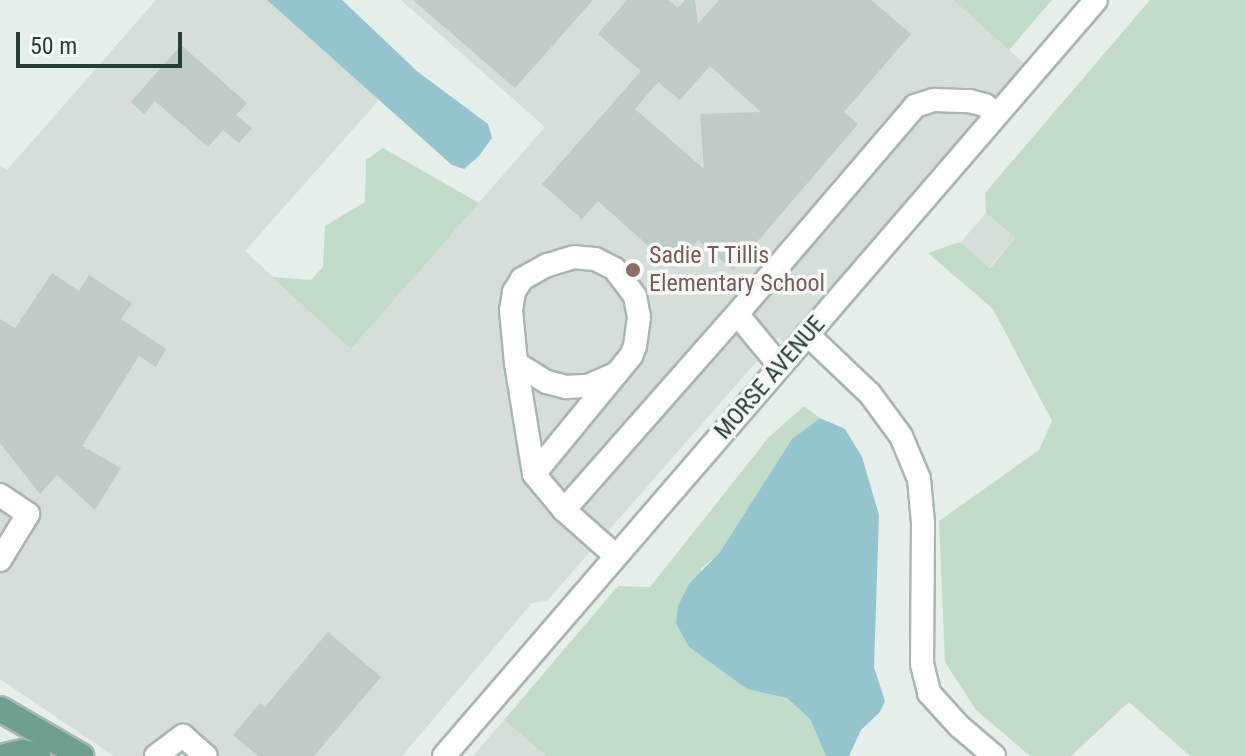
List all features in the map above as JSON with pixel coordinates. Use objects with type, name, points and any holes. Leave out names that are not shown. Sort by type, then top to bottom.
[{"type":"main road","points":[[0,709],[81,756]]},
{"type":"main road","points":[[5,756],[23,752],[38,756]]},
{"type":"street","name":"MORSE AVENUE","points":[[444,756],[1096,0]]},
{"type":"street","points":[[564,510],[915,106],[934,100],[969,101],[985,105],[997,114]]},
{"type":"street","points":[[534,474],[631,356],[637,334],[638,305],[624,278],[595,259],[574,257],[547,265],[522,279],[512,299],[516,363],[534,474],[564,510],[616,556]]},
{"type":"street","points":[[737,314],[780,366]]},
{"type":"street","points":[[807,334],[870,394],[901,436],[919,479],[923,523],[922,664],[929,693],[959,726],[994,756]]},
{"type":"street","points":[[516,363],[547,382],[566,387],[588,386],[617,373]]},
{"type":"street","points":[[0,495],[28,514],[0,560]]},
{"type":"street","points":[[156,756],[180,746],[206,756]]},
{"type":"shaded area","points":[[156,0],[267,0],[379,100],[245,251],[351,349],[545,127],[401,0],[953,0],[1024,63],[784,342],[778,337],[547,601],[532,603],[402,756],[114,756],[0,679],[0,165],[7,170]]},
{"type":"shaded area","points":[[986,213],[1015,238],[989,267],[960,242]]},
{"type":"shaded area","points":[[504,720],[546,756],[473,756]]},
{"type":"green space","points":[[953,0],[1052,0],[1009,50]]},
{"type":"green space","points":[[1150,0],[1246,0],[1246,756],[1190,756],[1129,702],[1071,756],[1030,756],[976,710],[945,662],[939,521],[1039,450],[1052,421],[993,309],[928,253],[960,242],[990,268],[1015,238],[986,213],[985,193]]},
{"type":"green space","points":[[383,148],[479,203],[351,349],[272,277],[311,280],[323,267],[325,226],[365,202],[366,160]]},
{"type":"green space","points":[[804,406],[820,418],[792,439],[720,552],[701,569],[689,647],[747,689],[787,698],[810,719],[826,756],[546,756],[504,720],[618,586],[650,587],[769,437]]},
{"type":"water","points":[[267,0],[342,0],[418,72],[488,124],[492,138],[479,156],[464,169],[452,165]]},
{"type":"water","points":[[820,418],[845,429],[862,457],[879,515],[874,667],[885,701],[880,712],[861,730],[849,756],[826,756],[810,719],[787,698],[747,689],[689,647],[676,623],[678,606],[689,584],[720,552],[792,439]]},
{"type":"building","points":[[413,0],[593,0],[515,88]]},
{"type":"building","points":[[627,0],[668,0],[678,8],[685,0],[695,0],[698,24],[719,0],[871,0],[911,34],[844,112],[858,124],[733,270],[698,240],[673,268],[598,201],[582,219],[542,184],[641,71],[598,34]],"holes":[[[710,66],[761,112],[700,114],[704,169],[635,109],[658,82],[680,100]]]},
{"type":"building","points":[[181,45],[247,103],[236,115],[252,128],[239,143],[223,130],[208,147],[155,101],[144,114],[131,102]]},
{"type":"building","points":[[52,273],[79,291],[89,275],[132,303],[121,319],[166,349],[156,367],[139,356],[82,446],[121,468],[95,510],[57,475],[40,494],[0,443],[0,319],[15,328]]},
{"type":"building","points":[[328,632],[381,677],[314,756],[258,756],[233,735],[260,703],[265,707]]},
{"type":"place","name":"Sadie T Tillis Elementary School","points":[[633,270]]}]
